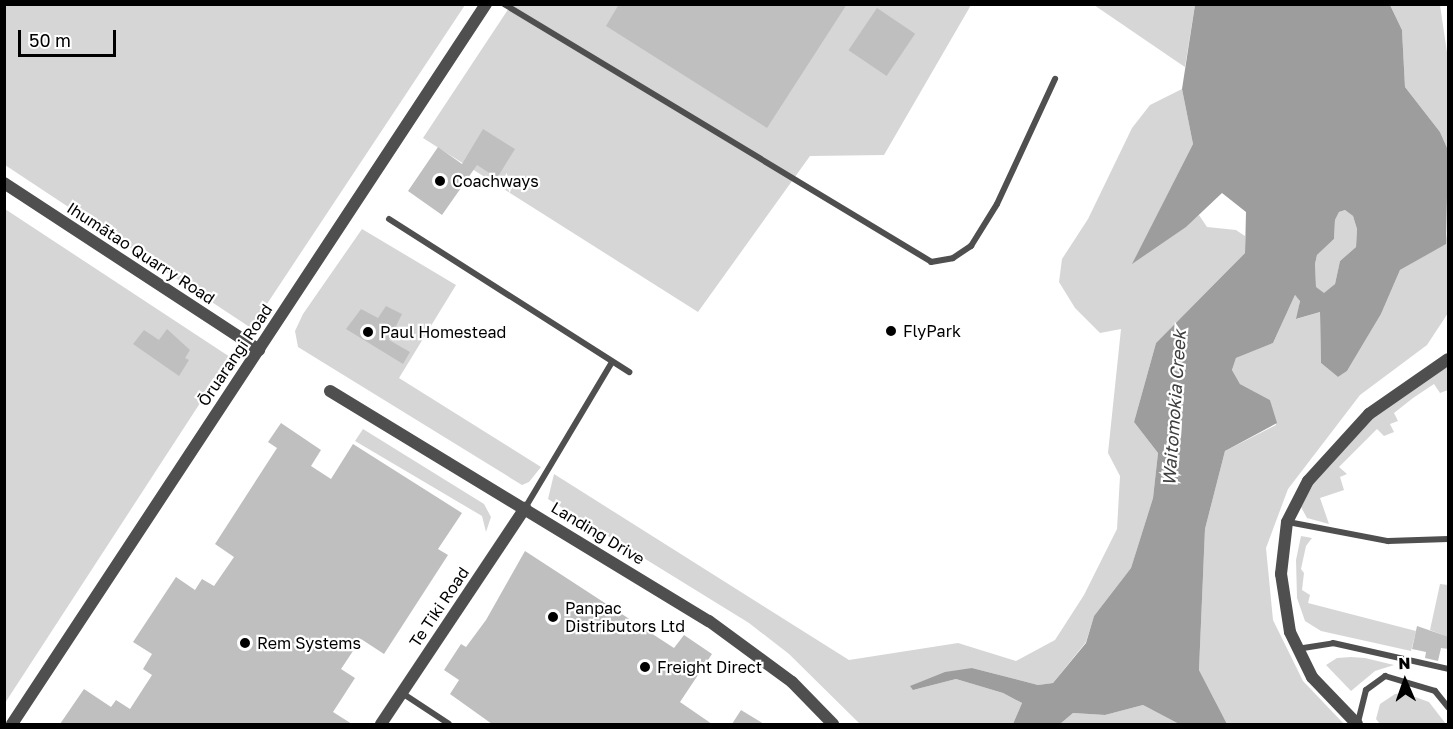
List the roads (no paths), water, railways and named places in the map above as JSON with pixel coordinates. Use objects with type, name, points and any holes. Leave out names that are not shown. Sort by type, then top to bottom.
[{"type":"street","name":"Ōruarangi Road","points":[[12,724],[486,4]]},
{"type":"street","name":"Ihumātao Quarry Road","points":[[4,183],[259,350]]},
{"type":"street","points":[[1358,724],[1312,676],[1297,649],[1283,604],[1281,574],[1287,522],[1308,481],[1369,414],[1449,359]]},
{"type":"street","name":"Landing Drive","points":[[330,391],[525,508],[742,643],[792,682],[833,724]]},
{"type":"street","name":"Te Tiki Road","points":[[381,724],[525,508]]},
{"type":"lane","points":[[504,4],[931,262],[952,258],[972,246],[997,204],[1055,79]]},
{"type":"lane","points":[[389,219],[628,372]]},
{"type":"lane","points":[[525,508],[612,362]]},
{"type":"lane","points":[[1287,522],[1388,541],[1449,539]]},
{"type":"lane","points":[[1297,649],[1333,643],[1449,669]]},
{"type":"lane","points":[[1358,724],[1366,690],[1385,676],[1436,691],[1449,707]]},
{"type":"lane","points":[[402,693],[449,724]]},
{"type":"water","name":"Waitomokia Creek","points":[[1195,5],[1390,5],[1402,30],[1405,87],[1440,132],[1448,150],[1446,244],[1400,270],[1381,314],[1347,371],[1338,377],[1321,363],[1320,312],[1296,319],[1300,301],[1295,295],[1273,343],[1236,358],[1232,370],[1240,384],[1270,400],[1277,423],[1225,451],[1205,529],[1199,670],[1227,724],[1179,724],[1143,705],[1105,715],[1073,713],[1060,724],[1013,724],[1022,703],[1003,693],[956,679],[913,690],[910,686],[945,672],[972,668],[1038,685],[1053,683],[1086,643],[1094,616],[1131,568],[1153,498],[1158,453],[1134,422],[1156,343],[1245,253],[1246,212],[1222,193],[1186,227],[1132,264],[1193,144],[1182,89]],"holes":[[[1345,210],[1353,216],[1357,229],[1356,247],[1340,261],[1335,284],[1324,293],[1316,287],[1317,255],[1334,239],[1335,220],[1339,212]]]},
{"type":"place","name":"Coachways","points":[[440,181]]},
{"type":"place","name":"FlyPark","points":[[891,331]]},
{"type":"place","name":"Paul Homestead","points":[[368,332]]},
{"type":"place","name":"Panpac Distributors Ltd","points":[[553,617]]},
{"type":"place","name":"Rem Systems","points":[[245,643]]},
{"type":"place","name":"Freight Direct","points":[[645,667]]}]
